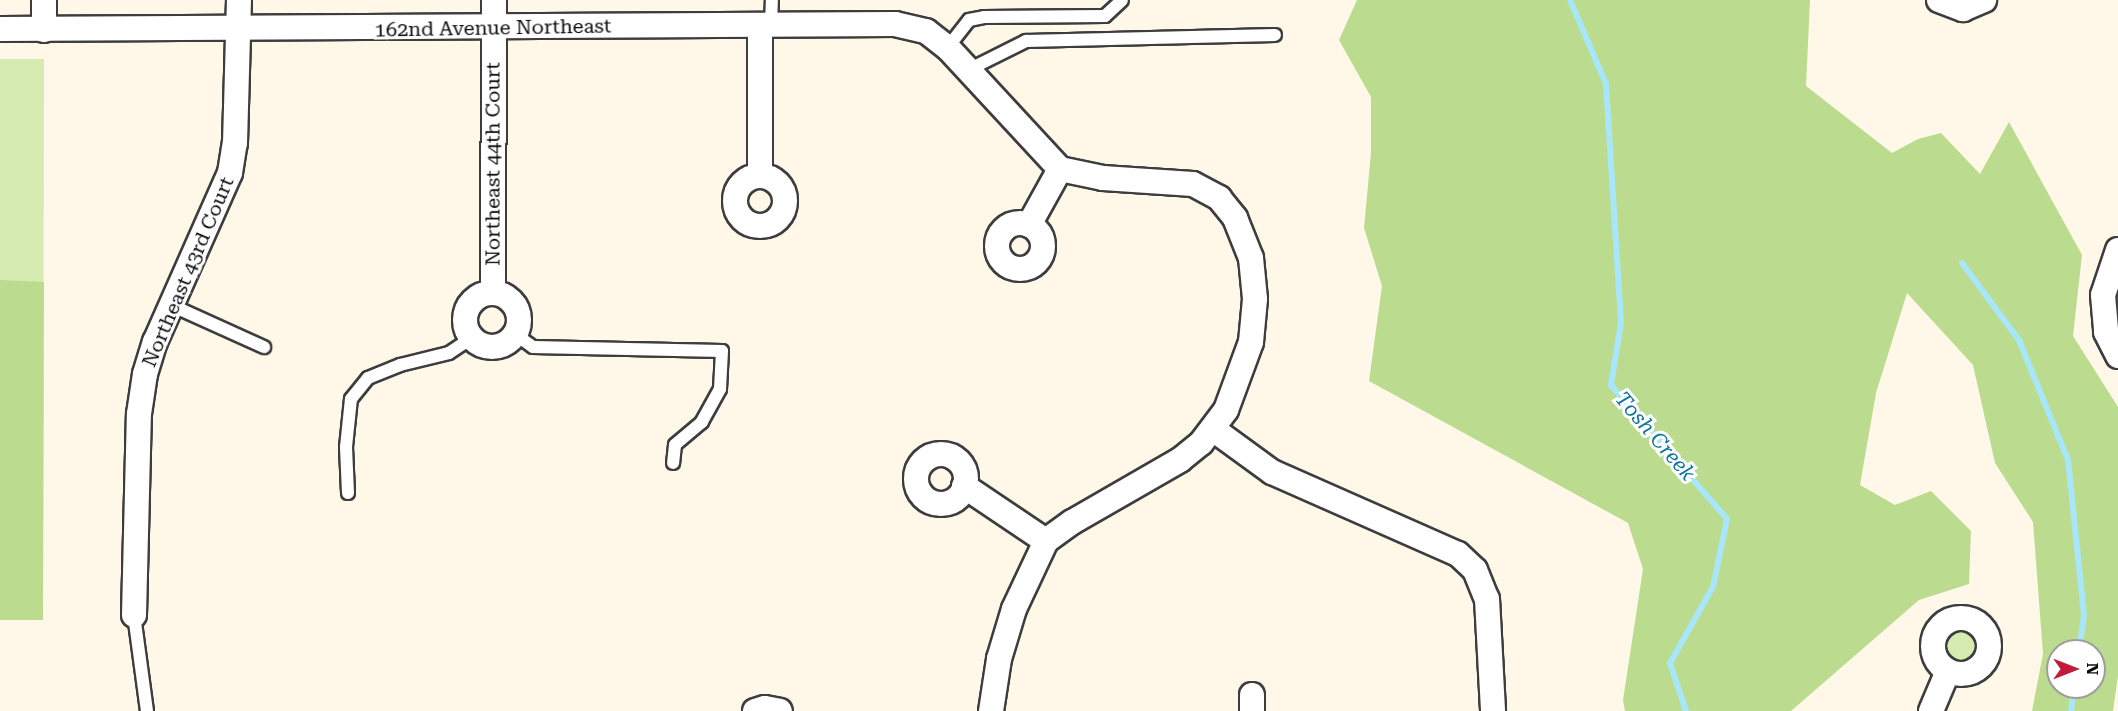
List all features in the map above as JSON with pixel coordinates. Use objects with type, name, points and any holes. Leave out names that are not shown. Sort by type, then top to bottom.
[{"type":"street","points":[[44,0],[44,30]]},
{"type":"street","name":"Northeast 43rd Court","points":[[134,615],[139,414],[148,363],[230,173],[235,143],[235,30],[239,0]]},
{"type":"street","name":"Northeast 44th Court","points":[[493,292],[494,0]]},
{"type":"street","points":[[1939,0],[1963,9],[1984,0]]},
{"type":"street","name":"162nd Avenue Northeast","points":[[0,29],[494,29],[895,24],[926,31],[948,47],[970,69],[1012,121],[1060,169]]},
{"type":"street","points":[[760,176],[766,25]]},
{"type":"street","points":[[991,711],[999,658],[1014,609],[1046,541],[1072,522],[1180,460],[1213,429],[1239,380],[1251,342],[1255,299],[1251,258],[1235,218],[1219,198],[1193,184],[1103,178],[1060,169],[1029,225]]},
{"type":"street","points":[[2118,250],[2103,295],[2106,333],[2118,356]]},
{"type":"street","name":"Northeast 44th Court","points":[[471,338],[465,322],[468,305],[483,294],[493,292],[510,299],[516,307],[519,316],[515,334]]},
{"type":"street","points":[[471,338],[494,347],[515,334]]},
{"type":"street","points":[[1213,429],[1272,472],[1458,554],[1475,570],[1487,599],[1493,711]]},
{"type":"street","points":[[964,486],[1046,541]]},
{"type":"street","points":[[1931,711],[1948,671]]},
{"type":"street","points":[[755,711],[765,708],[780,711]]},
{"type":"lane","points":[[766,25],[772,0]]},
{"type":"lane","points":[[948,47],[961,28],[977,18],[1105,16],[1122,0]]},
{"type":"lane","points":[[970,69],[1026,41],[1275,35]]},
{"type":"lane","points":[[172,306],[264,347]]},
{"type":"lane","points":[[515,334],[533,347],[722,351],[720,389],[702,422],[675,445],[673,463]]},
{"type":"lane","points":[[348,493],[346,447],[351,399],[368,378],[400,365],[449,353],[471,338]]},
{"type":"lane","points":[[134,615],[147,711]]},
{"type":"green space","points":[[1357,0],[1810,0],[1806,86],[1892,153],[1918,139],[1941,133],[1980,174],[2009,122],[2082,255],[2073,336],[2118,407],[2118,676],[2113,711],[2032,711],[2043,654],[2033,522],[1995,463],[1973,365],[1907,293],[1876,393],[1860,485],[1895,505],[1931,491],[1971,531],[1969,584],[1919,600],[1791,711],[1625,711],[1623,700],[1643,569],[1628,523],[1369,381],[1382,286],[1364,228],[1371,153],[1371,97],[1339,40]]},
{"type":"green space","points":[[0,59],[44,59],[43,620],[0,620]]},
{"type":"green space","points":[[0,280],[44,282],[43,620],[0,620]]},
{"type":"green space","points":[[1961,629],[1973,634],[1978,646],[1973,658],[1961,663],[1949,658],[1944,646],[1949,634]]},
{"type":"waterway","name":"Tosh Creek","points":[[1570,0],[1606,84],[1621,323],[1611,385],[1727,519],[1713,587],[1670,663],[1686,711]]},
{"type":"waterway","points":[[1962,263],[2019,340],[2068,460],[2084,615],[2081,639]]},
{"type":"waterway","points":[[2071,711],[2072,699]]}]
